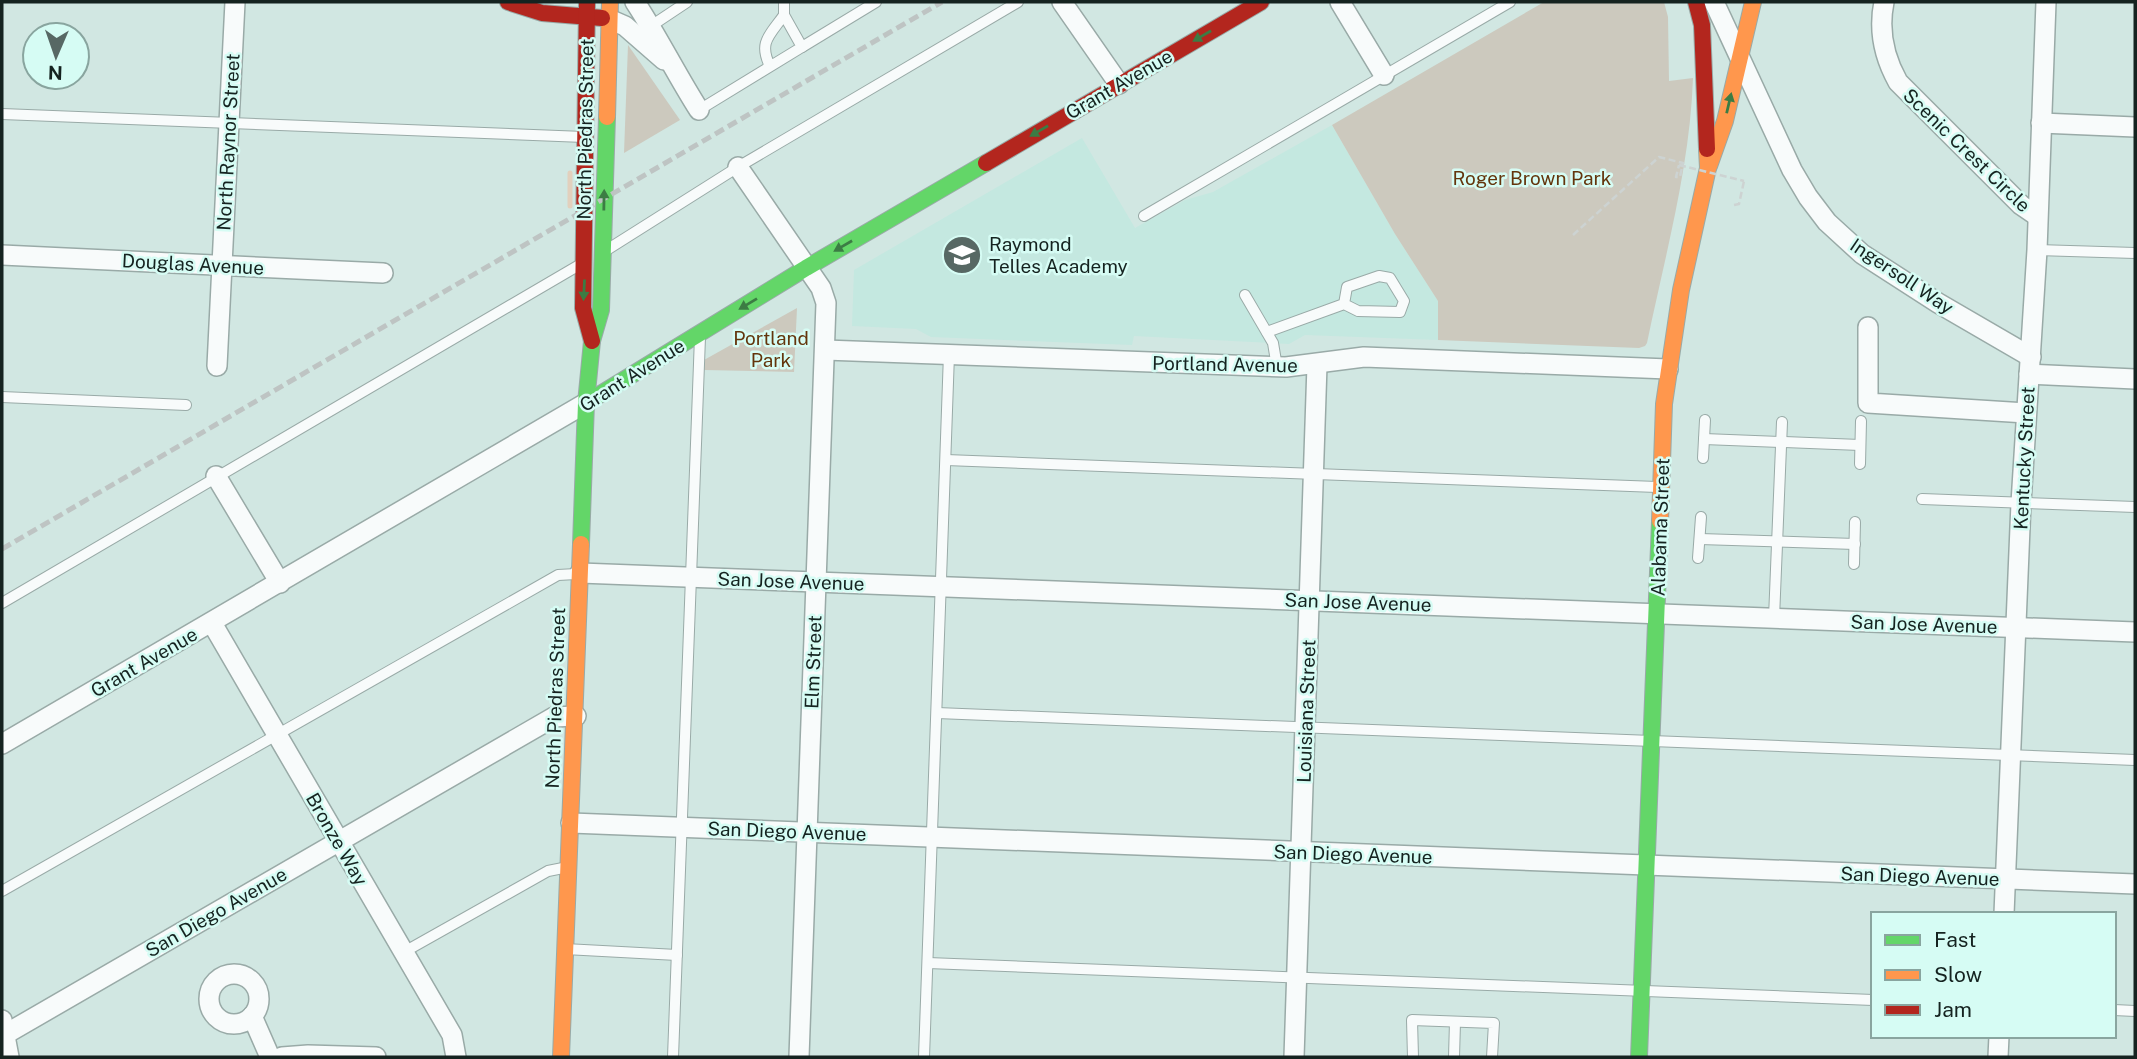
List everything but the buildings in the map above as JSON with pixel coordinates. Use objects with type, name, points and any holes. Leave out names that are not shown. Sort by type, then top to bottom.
[{"type":"main road","points":[[508,2],[521,9],[540,13],[587,8],[609,10]]},
{"type":"main road","name":"Grant Avenue","points":[[586,403],[806,268],[1261,2]]},
{"type":"main road","name":"Alabama Street","points":[[1639,1057],[1668,369],[1681,289],[1708,168],[1702,26],[1696,2]]},
{"type":"main road","points":[[1708,168],[1725,121],[1753,2]]},
{"type":"main road","name":"North Piedras Street","points":[[587,8],[583,308],[592,341]]},
{"type":"main road","name":"North Piedras Street","points":[[561,1057],[586,403],[592,341],[601,310],[609,10]]},
{"type":"street","name":"North Raynor Street","points":[[217,366],[235,2]]},
{"type":"street","points":[[635,2],[699,110]]},
{"type":"street","points":[[1062,2],[1119,84]]},
{"type":"street","points":[[1340,2],[1384,75]]},
{"type":"street","points":[[1714,2],[1739,59]]},
{"type":"street","name":"Scenic Crest Circle","points":[[1884,2],[1881,32],[1884,50],[1898,82],[2021,205],[2037,216]]},
{"type":"street","name":"Kentucky Street","points":[[2004,912],[2021,503],[2037,250],[2046,2]]},
{"type":"street","points":[[609,10],[672,68]]},
{"type":"street","name":"Ingersoll Way","points":[[1739,59],[1792,170],[1827,222],[1862,254],[2030,365]]},
{"type":"street","points":[[2041,123],[2135,127]]},
{"type":"street","name":"Elm Street","points":[[738,167],[825,294],[826,303],[799,1057]]},
{"type":"street","name":"Douglas Avenue","points":[[2,255],[383,273]]},
{"type":"street","points":[[1868,327],[1868,404],[2026,413]]},
{"type":"street","name":"Portland Avenue","points":[[824,350],[1277,367],[1317,365],[1364,357],[1668,369]]},
{"type":"street","name":"Louisiana Street","points":[[1294,1057],[1317,365]]},
{"type":"street","points":[[2030,365],[2135,379]]},
{"type":"street","name":"Grant Avenue","points":[[2,744],[586,403]]},
{"type":"street","points":[[216,476],[280,583]]},
{"type":"street","name":"San Jose Avenue","points":[[580,573],[2135,632]]},
{"type":"street","name":"Bronze Way","points":[[212,623],[452,1035],[456,1057]]},
{"type":"street","name":"San Diego Avenue","points":[[3,1028],[554,717],[576,716]]},
{"type":"street","name":"San Diego Avenue","points":[[571,823],[2135,884]]},
{"type":"street","points":[[252,1016],[270,1057]]},
{"type":"street","points":[[3,1028],[9,1057]]},
{"type":"street","points":[[1998,1038],[1998,1057]]},
{"type":"street","points":[[282,1057],[376,1057]]},
{"type":"lane","points":[[651,26],[687,2]]},
{"type":"lane","points":[[784,2],[784,15],[802,47]]},
{"type":"lane","points":[[699,110],[876,2]]},
{"type":"lane","points":[[603,251],[738,167],[1018,2]]},
{"type":"lane","points":[[1144,216],[1510,2]]},
{"type":"lane","points":[[770,66],[763,53],[764,43],[784,15]]},
{"type":"lane","points":[[2,114],[585,137]]},
{"type":"lane","points":[[2037,250],[2135,253]]},
{"type":"lane","points":[[2,603],[585,262]]},
{"type":"lane","points":[[1267,332],[1344,304],[1358,311],[1400,312],[1404,301],[1390,278],[1379,276],[1348,287],[1344,304]]},
{"type":"lane","points":[[1245,295],[1273,343],[1277,367]]},
{"type":"lane","points":[[673,1057],[700,333]]},
{"type":"lane","points":[[924,1057],[949,354]]},
{"type":"lane","points":[[2,397],[186,405]]},
{"type":"lane","points":[[1703,458],[1705,419]]},
{"type":"lane","points":[[1860,464],[1861,421]]},
{"type":"lane","points":[[1774,618],[1782,422]]},
{"type":"lane","points":[[1704,439],[1860,445]]},
{"type":"lane","points":[[946,460],[1661,487]]},
{"type":"lane","points":[[1922,499],[2135,507]]},
{"type":"lane","points":[[1699,558],[1701,517]]},
{"type":"lane","points":[[1854,564],[1856,522]]},
{"type":"lane","points":[[1700,539],[1855,544]]},
{"type":"lane","points":[[2,891],[558,575],[580,573]]},
{"type":"lane","points":[[937,713],[2135,760]]},
{"type":"lane","points":[[404,952],[548,871],[568,866]]},
{"type":"lane","points":[[565,949],[677,955]]},
{"type":"lane","points":[[928,963],[1871,1000]]},
{"type":"lane","points":[[2116,1010],[2135,1011]]},
{"type":"lane","points":[[1413,1057],[1412,1020],[1494,1023],[1492,1057]]},
{"type":"lane","points":[[1454,1057],[1455,1022]]},
{"type":"path","points":[[1573,235],[1659,157],[1683,163],[1680,177],[1676,177],[1679,165],[1744,181],[1739,204],[1734,205]]},
{"type":"shaded area","points":[[1332,125],[1395,234],[1438,301],[1438,340],[1305,335],[1289,344],[1134,336],[1132,345],[931,337],[916,329],[852,326],[854,270],[1082,138],[1135,228],[1185,200],[1213,192]]},
{"type":"green space","name":"Roger Brown Park","points":[[1544,2],[1664,2],[1668,17],[1669,81],[1693,78],[1687,145],[1676,211],[1647,343],[1639,348],[1438,340],[1438,301],[1395,234],[1332,125]]},
{"type":"green space","points":[[628,45],[680,120],[624,153]]},
{"type":"green space","name":"Portland Park","points":[[797,308],[794,372],[704,370],[704,360]]},
{"type":"waterway","points":[[570,173],[570,206]]},
{"type":"railway","points":[[2,549],[942,2]]},
{"type":"traffic: fast","points":[[581,544],[586,403],[592,341],[601,310],[607,117]]},
{"type":"traffic: fast","points":[[586,403],[806,268],[986,163]]},
{"type":"traffic: fast","points":[[1639,1057],[1660,521]]},
{"type":"traffic: slow","points":[[607,117],[610,2]]},
{"type":"traffic: slow","points":[[1709,166],[1725,121],[1753,2]]},
{"type":"traffic: slow","points":[[1660,521],[1664,404],[1681,290],[1708,168],[1707,149]]},
{"type":"traffic: slow","points":[[561,1057],[581,544]]},
{"type":"traffic: jam","points":[[508,2],[542,13],[602,18]]},
{"type":"traffic: jam","points":[[587,2],[583,308],[592,341]]},
{"type":"traffic: jam","points":[[986,163],[1261,2]]},
{"type":"traffic: jam","points":[[1696,2],[1702,25],[1707,149]]},
{"type":"place","name":"Raymond Telles Academy","points":[[962,255]]}]
